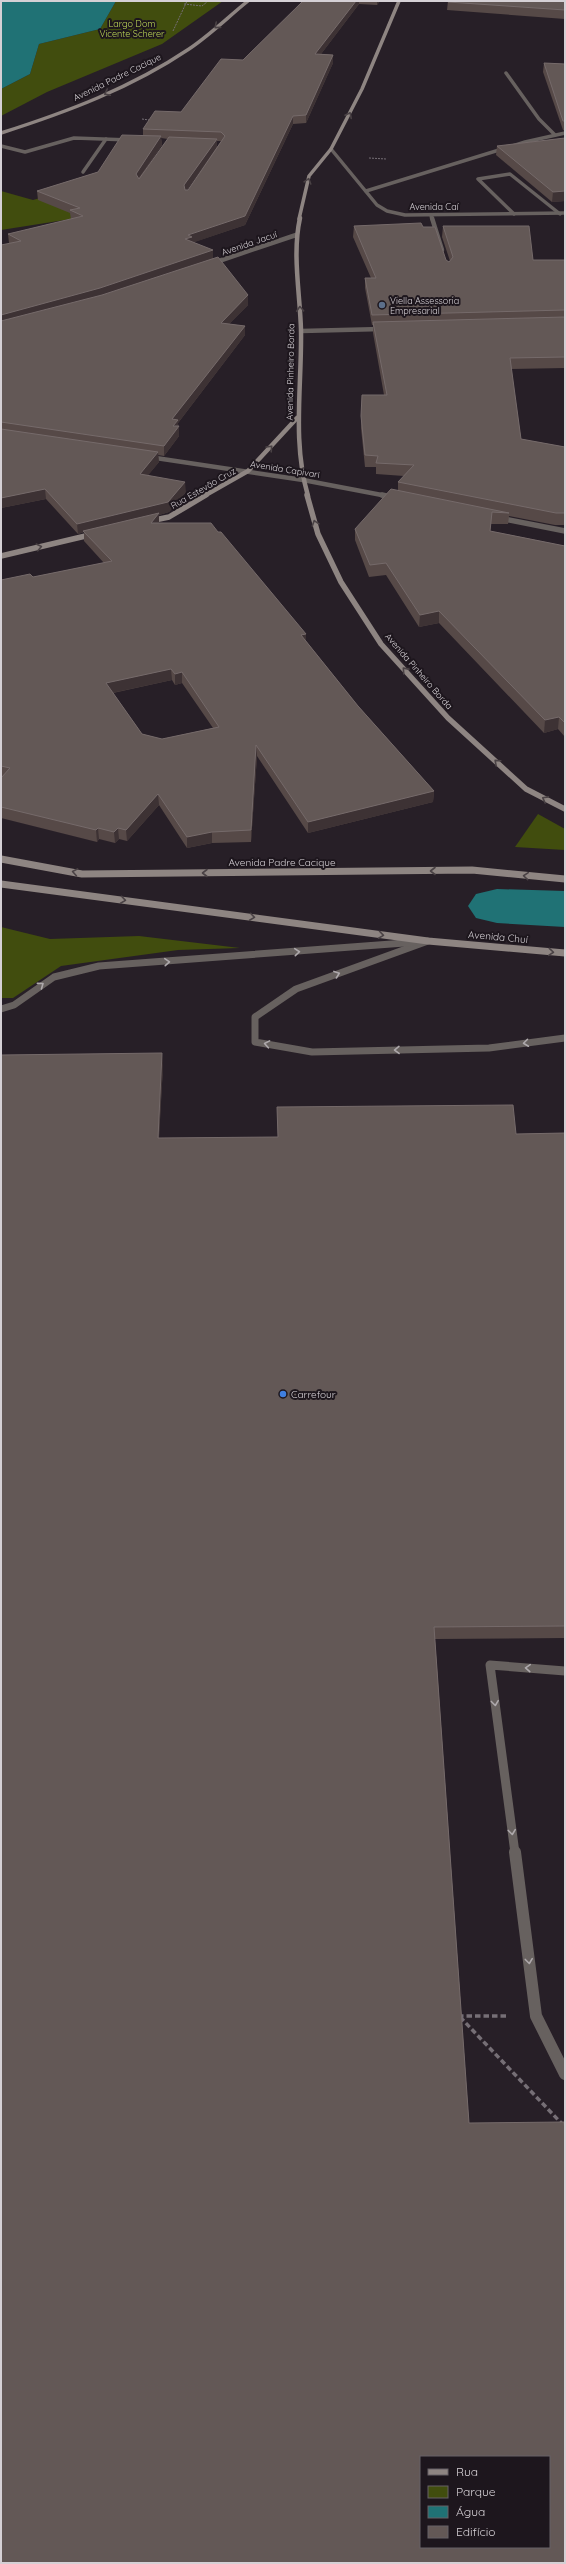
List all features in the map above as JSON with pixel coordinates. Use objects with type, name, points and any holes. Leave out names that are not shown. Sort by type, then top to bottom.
[{"type":"main road","name":"Avenida Padre Cacique","points":[[1,133],[96,98],[146,75],[190,49],[248,1]]},
{"type":"main road","name":"Avenida Pinheiro Borda","points":[[399,1],[362,88],[331,149],[309,176],[296,235],[301,330],[297,418],[303,480],[318,534],[338,576],[382,644],[448,718],[526,789],[565,809]]},
{"type":"main road","name":"Rua Estevão Cruz","points":[[146,522],[169,517],[248,471],[297,418]]},
{"type":"main road","points":[[1,556],[100,533]]},
{"type":"main road","name":"Avenida Padre Cacique","points":[[1,859],[82,874],[472,870],[565,879]]},
{"type":"main road","points":[[1,884],[428,941]]},
{"type":"main road","name":"Avenida Chuí","points":[[428,941],[565,953]]},
{"type":"street","points":[[506,73],[539,120],[555,135]]},
{"type":"street","points":[[366,191],[525,142],[565,133]]},
{"type":"street","points":[[1,146],[25,152],[74,138],[137,140]]},
{"type":"street","points":[[83,172],[106,140]]},
{"type":"street","name":"Avenida Caí","points":[[331,149],[377,205],[387,211],[405,215],[563,214]]},
{"type":"street","points":[[514,214],[478,182],[478,179],[510,174],[563,214]]},
{"type":"street","points":[[431,215],[444,256]]},
{"type":"street","name":"Avenida Jacuí","points":[[206,266],[296,235]]},
{"type":"street","points":[[301,330],[386,329]]},
{"type":"street","name":"Avenida Capivari","points":[[140,456],[303,480],[403,500]]},
{"type":"street","points":[[496,518],[565,532]]},
{"type":"street","points":[[1,1009],[10,1008],[48,980],[72,970],[98,966],[428,941]]},
{"type":"street","points":[[428,941],[296,989],[255,1017],[255,1042],[312,1052],[489,1048],[565,1038]]},
{"type":"street","points":[[565,1670],[490,1665],[536,2016],[565,2074]]},
{"type":"path","points":[[173,32],[183,4],[187,1]]},
{"type":"path","points":[[183,4],[202,6],[210,1]]},
{"type":"path","points":[[452,2016],[536,2016]]},
{"type":"path","points":[[459,2016],[565,2127]]},
{"type":"green space","name":"Largo Dom Vicente Scherer","points":[[116,1],[223,1],[162,44],[47,92],[1,116],[1,89],[30,74],[39,44],[100,29]]},
{"type":"green space","points":[[1,191],[33,200],[64,191],[95,200],[71,219],[1,230]]},
{"type":"green space","points":[[538,814],[565,829],[565,850],[515,847]]},
{"type":"green space","points":[[1,927],[50,939],[139,936],[240,948],[178,950],[61,966],[13,998],[1,998]]},
{"type":"water","points":[[1,1],[116,1],[100,29],[39,44],[30,74],[1,89]]},
{"type":"building","points":[[303,1],[356,1],[315,54],[333,55],[306,115],[293,116],[245,216],[188,235],[192,237],[185,239],[213,250],[100,288],[1,315],[1,245],[21,241],[8,234],[83,216],[70,210],[80,208],[37,191],[98,172],[122,135],[161,136],[136,174],[139,179],[169,137],[217,139],[184,185],[185,190],[188,190],[225,136],[221,132],[143,129],[155,111],[181,112],[221,59],[243,60]]},
{"type":"building","points":[[565,1],[565,10],[448,2]]},
{"type":"building","points":[[544,63],[565,64],[565,121],[563,121]]},
{"type":"building","points":[[565,138],[565,191],[553,192],[497,146]]},
{"type":"building","points":[[421,223],[423,227],[435,227],[446,260],[449,262],[453,257],[443,226],[529,226],[533,260],[565,260],[565,310],[372,315],[365,278],[376,278],[354,226]]},
{"type":"building","points":[[218,257],[248,295],[221,323],[245,326],[172,419],[178,420],[173,426],[179,426],[164,446],[1,422],[1,321],[102,295]]},
{"type":"building","points":[[565,317],[565,357],[510,358],[521,439],[565,447],[565,513],[556,513],[398,482],[414,465],[376,463],[378,456],[365,455],[361,416],[362,395],[387,395],[373,322]]},
{"type":"building","points":[[1,429],[158,452],[140,474],[185,482],[168,502],[77,524],[45,489],[1,498]]},
{"type":"building","points":[[391,489],[509,513],[492,512],[490,531],[565,546],[565,723],[559,717],[545,720],[439,611],[420,615],[386,563],[370,565],[355,529]]},
{"type":"building","points":[[159,513],[151,523],[211,523],[218,532],[221,532],[306,634],[301,635],[358,706],[434,791],[308,822],[256,745],[251,830],[212,832],[187,837],[158,794],[126,830],[118,828],[114,832],[98,828],[96,830],[1,807],[1,778],[10,768],[1,766],[1,580],[30,574],[33,577],[112,561],[83,531]],"holes":[[[171,669],[175,674],[182,672],[219,727],[162,739],[142,734],[106,683]]]},
{"type":"building","points":[[162,1053],[158,1138],[278,1137],[277,1107],[513,1105],[516,1134],[565,1133],[565,1626],[434,1627],[469,2123],[564,2122],[565,2563],[1,2563],[1,1055]]},
{"type":"waterway","points":[[497,906],[565,909]]},
{"type":"place","name":"Viella Assessoria Empresarial","points":[[382,305]]},
{"type":"place","name":"Carrefour","points":[[283,1394]]}]
